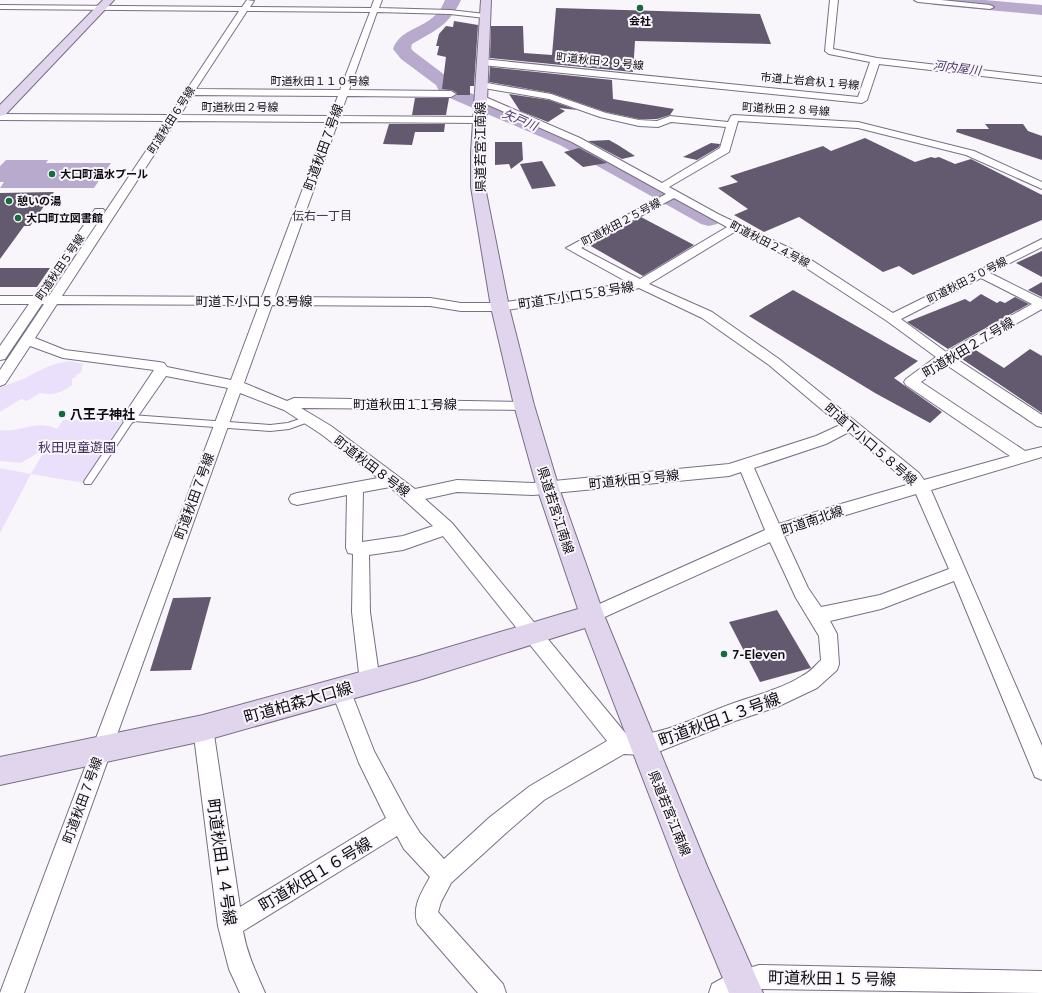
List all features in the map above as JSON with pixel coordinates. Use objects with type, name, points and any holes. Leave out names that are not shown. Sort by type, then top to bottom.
[{"type":"main road","name":"県道若宮江南線","points":[[486,0],[481,85],[478,187],[500,307],[524,404],[548,488],[592,615],[632,744],[736,989]]},
{"type":"main road","points":[[0,112],[105,4]]},
{"type":"main road","name":"町道柏森大口線","points":[[0,771],[203,728],[370,682],[534,634],[592,615]]},
{"type":"street","points":[[834,0],[829,51],[873,60],[1042,80]]},
{"type":"street","points":[[918,0],[990,7]]},
{"type":"street","points":[[0,7],[105,4],[376,5],[485,16]]},
{"type":"street","name":"町道秋田６号線","points":[[0,381],[53,300],[167,118],[190,92],[244,4]]},
{"type":"street","name":"町道秋田５号線","points":[[0,356],[167,118],[244,4]]},
{"type":"street","name":"町道秋田７号線","points":[[12,993],[235,384],[376,5]]},
{"type":"street","name":"市道上岩倉杁１号線","points":[[716,84],[862,100],[873,60]]},
{"type":"street","name":"町道秋田２９号線","points":[[482,62],[716,84]]},
{"type":"street","name":"町道秋田２８号線","points":[[481,85],[551,96],[602,115],[639,123],[658,124],[670,119],[732,125],[734,118],[858,125],[970,153],[1042,186]]},
{"type":"street","name":"町道秋田１１０号線","points":[[190,92],[450,94]]},
{"type":"street","name":"町道秋田２号線","points":[[0,118],[333,120],[480,109]]},
{"type":"street","name":"町道秋田２４号線","points":[[480,109],[567,136],[735,227],[798,257],[892,318],[963,371],[1042,422]]},
{"type":"street","points":[[662,187],[726,150],[732,125]]},
{"type":"street","name":"町道秋田２５号線","points":[[640,284],[572,248],[674,194]]},
{"type":"street","points":[[640,284],[735,227]]},
{"type":"street","name":"町道秋田３０号線","points":[[892,318],[1042,242]]},
{"type":"street","name":"町道秋田２７号線","points":[[981,273],[1042,304],[941,360],[911,382],[1024,458]]},
{"type":"street","name":"町道下小口５８号線","points":[[0,300],[430,302],[461,307],[500,307],[627,288],[640,284],[707,315],[774,362],[913,477],[927,497],[1042,770]]},
{"type":"street","name":"町道秋田８号線","points":[[27,340],[63,354],[159,366],[162,371],[235,384],[289,407],[326,430],[412,496],[446,528],[534,634],[632,744]]},
{"type":"street","points":[[130,418],[162,371]]},
{"type":"street","name":"町道秋田１１号線","points":[[289,407],[294,403],[524,404]]},
{"type":"street","name":"町道秋田９号線","points":[[412,496],[457,486],[533,489],[729,470],[820,440],[850,426]]},
{"type":"street","name":"町道南北線","points":[[592,615],[774,533],[834,512],[920,486],[1042,452]]},
{"type":"street","name":"町道秋田１３号線","points":[[444,875],[498,825],[537,794],[632,744],[658,742],[734,712],[770,702],[810,682],[830,664],[830,641],[802,593],[774,533],[746,464]]},
{"type":"street","points":[[297,499],[392,481]]},
{"type":"street","points":[[355,488],[354,548],[361,549],[403,543],[446,528]]},
{"type":"street","points":[[361,549],[361,612],[370,682]]},
{"type":"street","points":[[816,616],[881,602],[959,572]]},
{"type":"street","points":[[341,690],[366,756],[400,822],[412,841],[444,875],[430,899],[426,916],[494,993]]},
{"type":"street","name":"町道秋田１４号線","points":[[203,728],[230,926],[234,947],[241,969],[253,993]]},
{"type":"street","name":"町道秋田１６号線","points":[[230,926],[400,822]]},
{"type":"street","name":"町道秋田１５号線","points":[[736,989],[759,977],[1042,983]]},
{"type":"lane","points":[[88,482],[130,418],[276,428],[289,426],[308,419]]},
{"type":"green space","points":[[70,361],[83,364],[81,372],[72,379],[72,385],[57,393],[40,393],[27,401],[21,399],[0,412],[0,388],[24,379],[38,371],[58,363]]},
{"type":"green space","name":"秋田児童遊園","points":[[63,420],[127,420],[84,483],[31,474],[46,448],[21,463],[0,461],[0,430],[15,430],[43,425],[57,429]]},
{"type":"green space","points":[[0,468],[31,474],[0,533]]},
{"type":"shaded area","name":"大口町温水プール","points":[[6,160],[48,160],[46,163],[111,163],[94,188],[0,188],[4,182],[0,182],[0,166]]},
{"type":"building","points":[[556,8],[760,14],[771,44],[635,41],[633,72],[490,58],[491,26],[523,26],[524,53],[552,55]]},
{"type":"building","points":[[454,21],[478,25],[474,86],[470,86],[470,95],[457,95],[457,93],[452,90],[442,89],[446,57],[437,55],[439,46],[436,46],[439,34],[446,26],[453,27]]},
{"type":"building","points":[[490,67],[612,80],[613,99],[674,109],[670,115],[657,119],[639,119],[606,112],[551,93],[489,82]]},
{"type":"building","points":[[509,94],[549,100],[577,110],[559,108],[565,111],[548,122],[520,111]]},
{"type":"building","points":[[415,98],[449,98],[446,115],[412,115]]},
{"type":"building","points":[[389,124],[445,124],[444,132],[415,132],[412,145],[383,144]]},
{"type":"building","points":[[985,124],[1023,124],[1028,131],[1042,136],[1042,160],[956,132],[957,129],[989,129]]},
{"type":"building","points":[[865,138],[915,162],[931,157],[939,157],[955,164],[971,159],[1042,195],[1042,220],[913,275],[899,266],[883,272],[799,217],[764,232],[734,215],[748,209],[718,188],[738,182],[730,176],[823,146],[831,151]]},
{"type":"building","points":[[609,140],[635,156],[622,159],[588,141]]},
{"type":"building","points":[[495,142],[522,142],[523,160],[511,169],[509,164],[495,165]]},
{"type":"building","points":[[711,143],[720,144],[719,147],[697,160],[683,157]]},
{"type":"building","points":[[579,148],[607,163],[583,167],[564,152]]},
{"type":"building","points":[[542,161],[556,186],[532,189],[520,164]]},
{"type":"building","points":[[54,192],[30,226],[24,226],[0,259],[0,193]]},
{"type":"building","points":[[641,217],[694,245],[643,276],[589,245]]},
{"type":"building","points":[[1042,251],[1042,277],[1016,263]]},
{"type":"building","points":[[0,268],[50,268],[37,287],[0,287]]},
{"type":"building","points":[[1042,282],[1042,297],[1028,290]]},
{"type":"building","points":[[793,290],[918,361],[894,378],[942,412],[930,423],[875,393],[749,316]]},
{"type":"building","points":[[981,294],[997,303],[1000,301],[1005,303],[1015,297],[1029,304],[948,349],[907,322],[965,299],[970,302]]},
{"type":"building","points":[[974,349],[1004,368],[1030,349],[1042,356],[1042,413],[959,357]]},
{"type":"building","points":[[211,597],[191,670],[150,671],[173,598]]},
{"type":"building","points":[[777,610],[811,668],[760,682],[729,622]]},
{"type":"waterway","name":"矢戸川","points":[[453,0],[449,9],[439,21],[433,26],[404,42],[402,49],[407,55],[444,82],[446,87],[459,95],[567,141],[709,219]]},
{"type":"waterway","points":[[934,0],[1042,10]]},
{"type":"place","name":"会社","points":[[640,8]]},
{"type":"place","name":"大口町温水プール","points":[[52,174]]},
{"type":"place","name":"憩いの湯","points":[[9,201]]},
{"type":"place","name":"大口町立図書館","points":[[18,218]]},
{"type":"place","name":"八王子神社","points":[[62,414]]},
{"type":"place","name":"7-Eleven","points":[[724,654]]},
{"type":"district","name":"伝右一丁目","points":[[322,216]]},
{"type":"water label","name":"河内屋川","points":[[957,68]]}]
